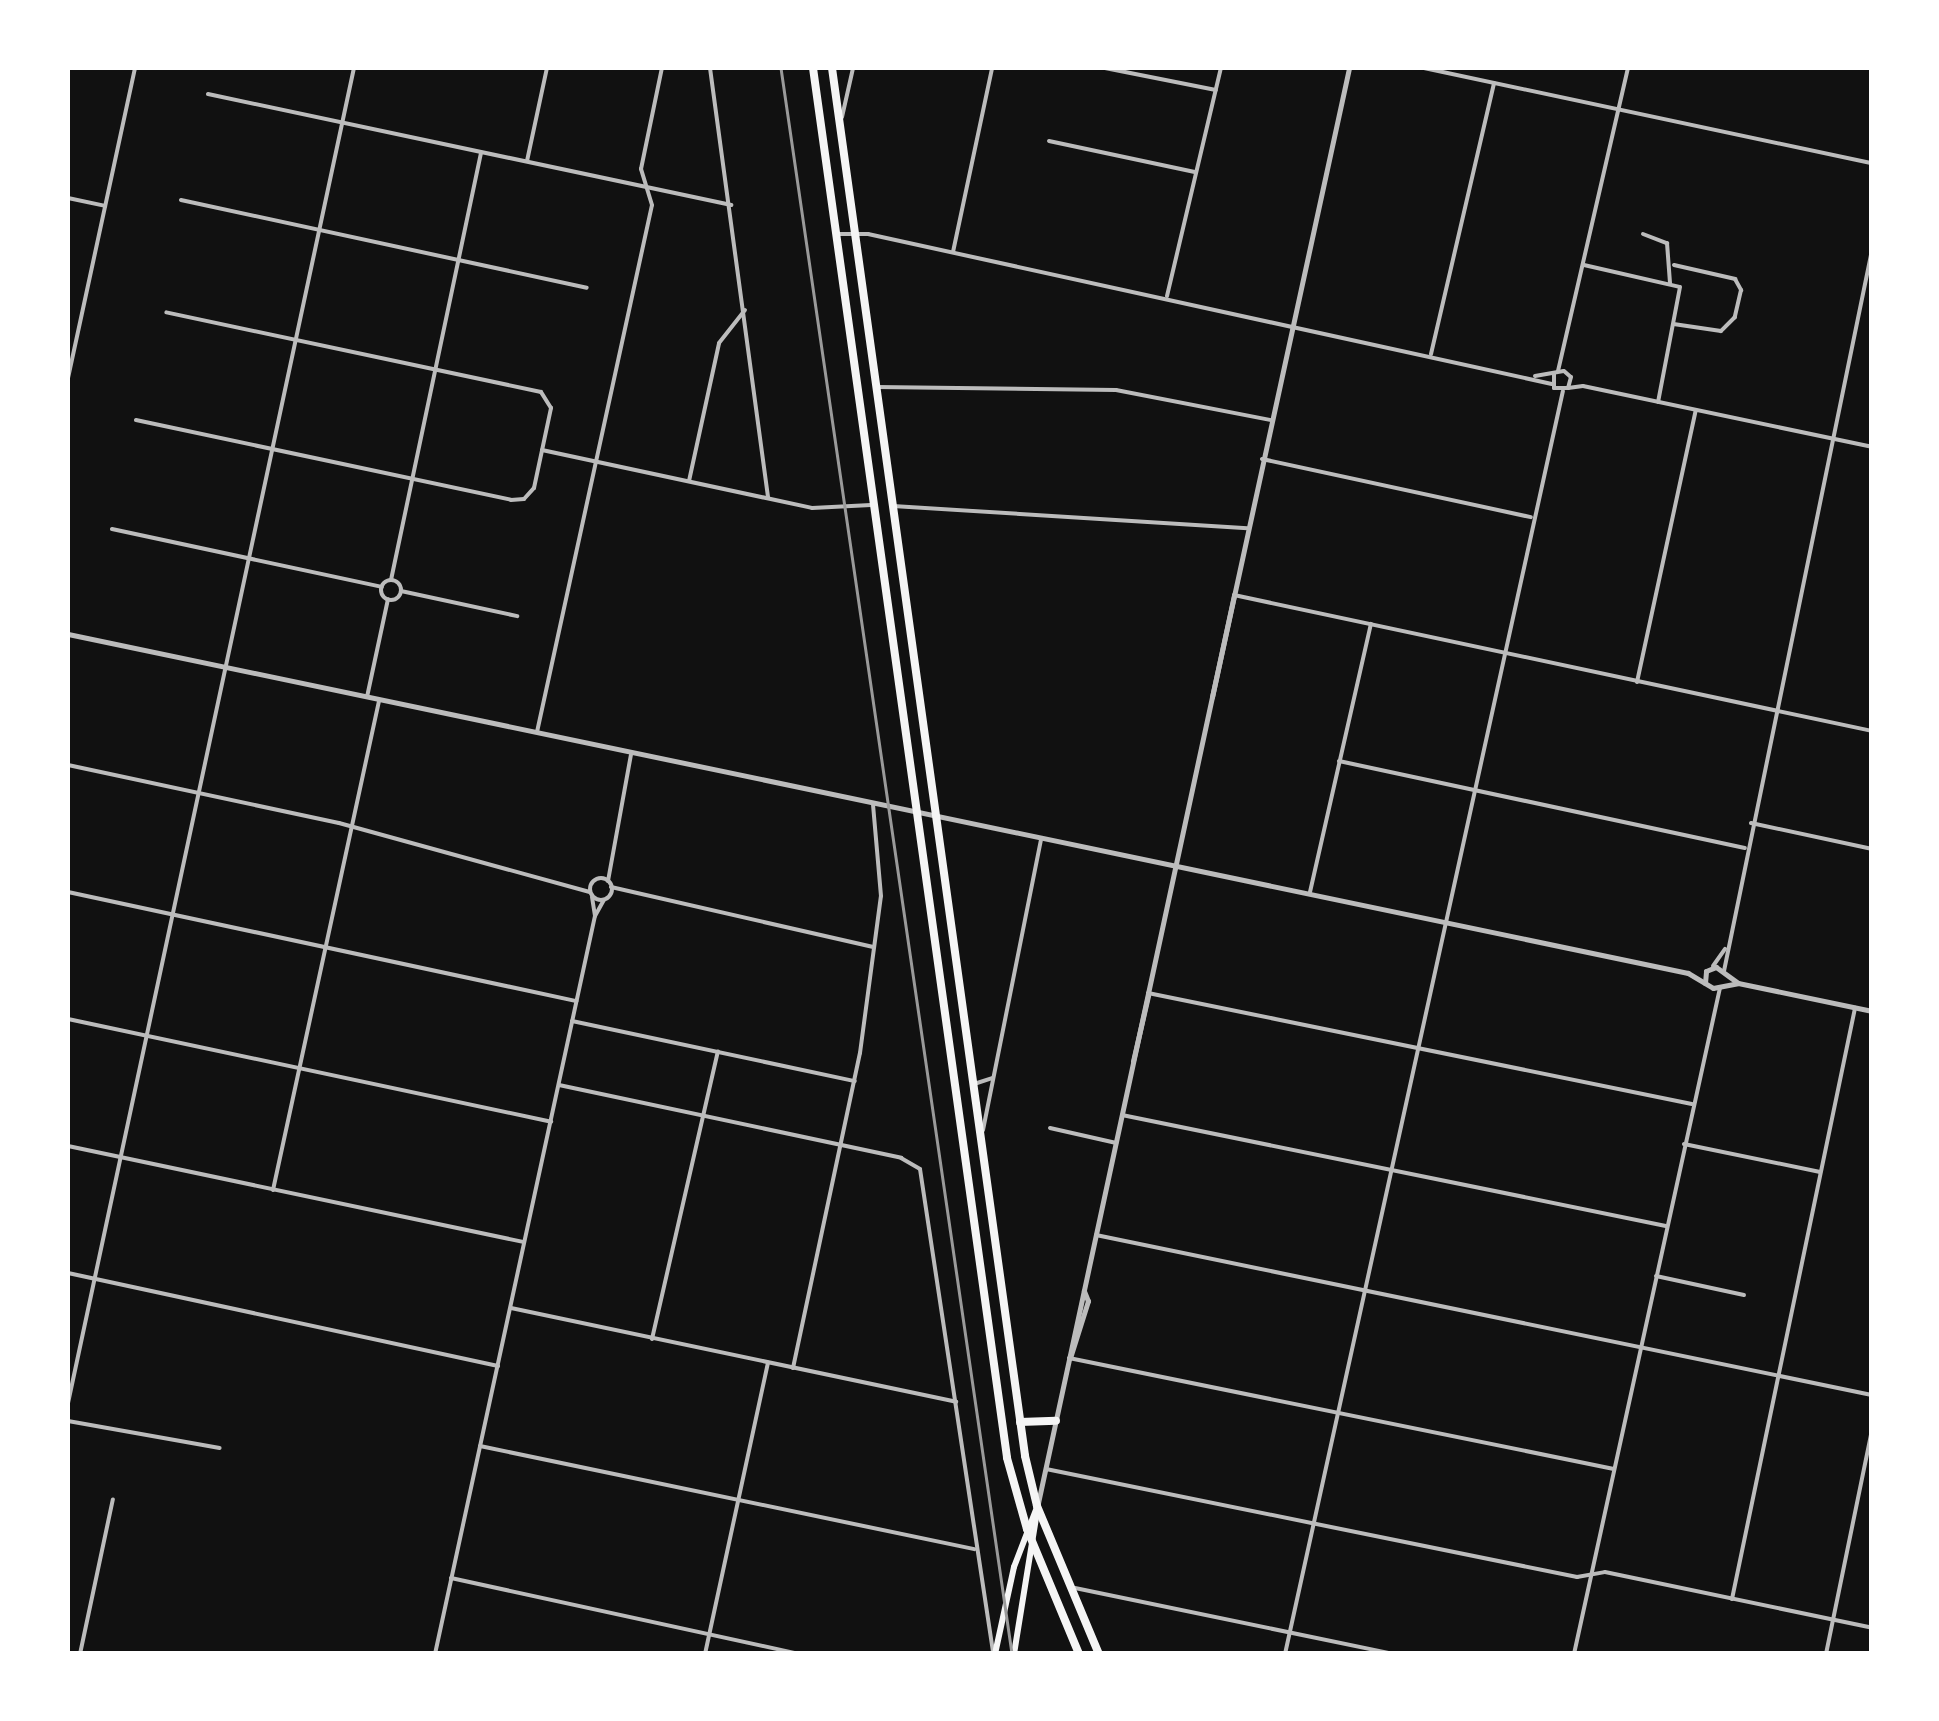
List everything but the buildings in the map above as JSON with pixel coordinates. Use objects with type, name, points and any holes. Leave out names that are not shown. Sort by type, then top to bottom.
[{"type":"highway","points":[[813,68],[1006,1458],[1026,1529],[1079,1654]]},
{"type":"highway","points":[[832,68],[1020,1422],[1037,1506],[1099,1654]]},
{"type":"highway","points":[[1020,1422],[1056,1420]]},
{"type":"main road","points":[[994,1654],[1026,1529],[1037,1506]]},
{"type":"main road","points":[[1014,1654],[1034,1549],[1037,1506]]},
{"type":"street","points":[[68,378],[135,68]]},
{"type":"street","points":[[68,1403],[354,68]]},
{"type":"street","points":[[527,161],[547,68]]},
{"type":"street","points":[[537,734],[652,205],[641,169],[662,68]]},
{"type":"street","points":[[710,68],[768,498]]},
{"type":"street","points":[[840,126],[853,68]]},
{"type":"street","points":[[953,252],[992,68]]},
{"type":"street","points":[[1105,68],[1216,90]]},
{"type":"street","points":[[1166,298],[1221,68]]},
{"type":"street","points":[[1070,1358],[1068,1338],[1084,1291],[1349,68]]},
{"type":"street","points":[[1424,68],[1872,163]]},
{"type":"street","points":[[1558,402],[1553,386],[1565,361],[1628,68]]},
{"type":"street","points":[[1430,354],[1494,83]]},
{"type":"street","points":[[208,94],[731,205]]},
{"type":"street","points":[[1049,141],[1195,172]]},
{"type":"street","points":[[112,529],[382,587],[391,580],[481,152]]},
{"type":"street","points":[[68,198],[105,206]]},
{"type":"street","points":[[182,200],[587,288]]},
{"type":"street","points":[[836,234],[855,233],[953,252],[1535,376],[1566,389],[1584,386],[1872,447]]},
{"type":"street","points":[[1643,234],[1668,243],[1674,264],[1670,283]]},
{"type":"street","points":[[1574,1654],[1712,1003],[1725,973],[1725,949],[1872,250]]},
{"type":"street","points":[[1674,264],[1740,283],[1737,313],[1724,330],[1674,324]]},
{"type":"street","points":[[1584,265],[1670,283],[1680,290],[1658,402]]},
{"type":"street","points":[[689,481],[720,344],[745,310]]},
{"type":"street","points":[[136,420],[524,499],[534,488],[548,397],[436,369],[166,312]]},
{"type":"street","points":[[1285,1654],[1558,402],[1570,375],[1565,361]]},
{"type":"street","points":[[1535,376],[1570,375],[1584,386]]},
{"type":"street","points":[[876,387],[1116,390],[1270,420]]},
{"type":"street","points":[[1637,682],[1696,410]]},
{"type":"street","points":[[542,450],[826,509],[874,505]]},
{"type":"street","points":[[1262,459],[1533,518]]},
{"type":"street","points":[[893,506],[1247,528]]},
{"type":"street","points":[[391,580],[401,591],[517,616]]},
{"type":"street","points":[[367,698],[388,599],[382,587]]},
{"type":"street","points":[[388,599],[401,591]]},
{"type":"street","points":[[1234,595],[1872,732]]},
{"type":"street","points":[[1309,896],[1371,624]]},
{"type":"street","points":[[68,634],[936,820],[1688,973],[1707,985],[1738,984],[1872,1011]]},
{"type":"street","points":[[273,1190],[379,700]]},
{"type":"street","points":[[595,916],[591,894],[594,881],[606,865],[631,755]]},
{"type":"street","points":[[1339,760],[1746,848]]},
{"type":"street","points":[[68,765],[352,826],[577,884],[591,894],[607,898],[626,894]]},
{"type":"street","points":[[793,1368],[855,1081],[882,886],[872,805]]},
{"type":"street","points":[[1752,824],[1872,849]]},
{"type":"street","points":[[981,1138],[1042,841]]},
{"type":"street","points":[[435,1654],[595,916],[607,898],[610,884],[606,865]]},
{"type":"street","points":[[577,884],[610,884],[626,894],[872,947]]},
{"type":"street","points":[[68,892],[577,1001]]},
{"type":"street","points":[[1712,1003],[1707,985],[1709,969],[1725,949]]},
{"type":"street","points":[[1688,973],[1709,969],[1725,973],[1738,984]]},
{"type":"street","points":[[1148,993],[1692,1104]]},
{"type":"street","points":[[1732,1599],[1855,1008]]},
{"type":"street","points":[[68,1019],[551,1122]]},
{"type":"street","points":[[572,1021],[855,1081]]},
{"type":"street","points":[[652,1339],[718,1051]]},
{"type":"street","points":[[974,1084],[992,1078]]},
{"type":"street","points":[[559,1085],[842,1146],[918,1167],[994,1654]]},
{"type":"street","points":[[1122,1114],[1666,1226]]},
{"type":"street","points":[[1050,1128],[1116,1143]]},
{"type":"street","points":[[1684,1144],[1820,1172]]},
{"type":"street","points":[[68,1146],[524,1243]]},
{"type":"street","points":[[1096,1234],[1872,1396]]},
{"type":"street","points":[[68,1273],[498,1366]]},
{"type":"street","points":[[1656,1276],[1744,1295]]},
{"type":"street","points":[[1037,1506],[1070,1358],[1081,1334],[1084,1291]]},
{"type":"street","points":[[511,1308],[956,1402]]},
{"type":"street","points":[[1070,1358],[1614,1469]]},
{"type":"street","points":[[705,1654],[768,1363]]},
{"type":"street","points":[[68,1421],[220,1448]]},
{"type":"street","points":[[1826,1654],[1872,1430]]},
{"type":"street","points":[[480,1446],[976,1550]]},
{"type":"street","points":[[1046,1469],[1591,1575],[1605,1572],[1872,1628]]},
{"type":"street","points":[[80,1654],[113,1499]]},
{"type":"street","points":[[451,1578],[799,1654]]},
{"type":"street","points":[[1070,1587],[1393,1654]]},
{"type":"railway","points":[[781,68],[1012,1654]]}]
